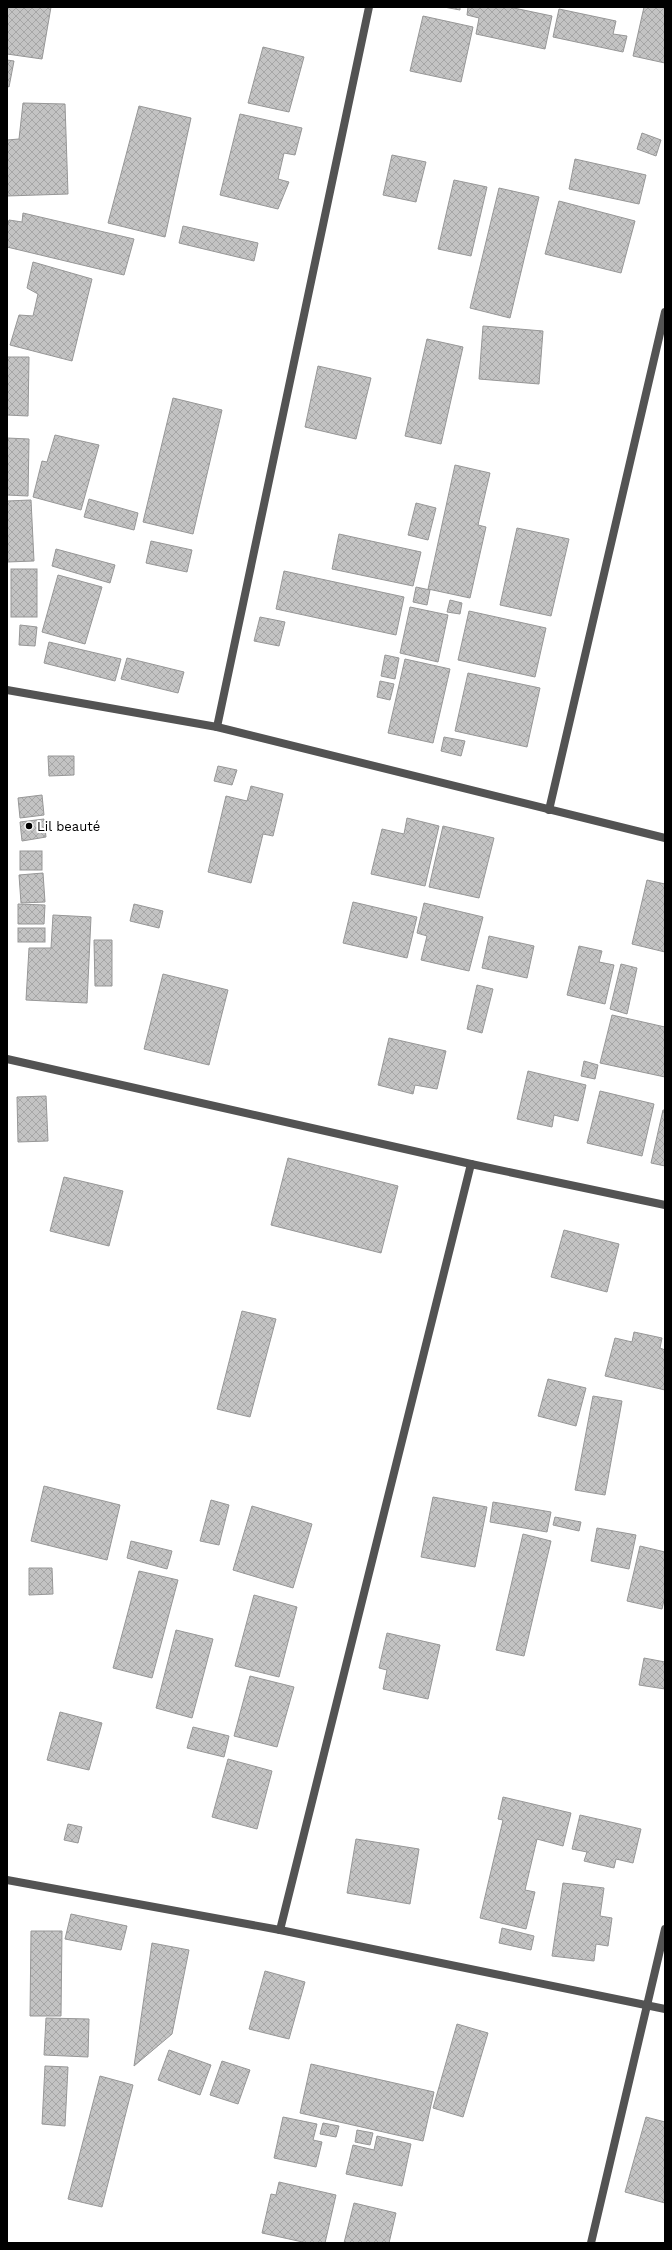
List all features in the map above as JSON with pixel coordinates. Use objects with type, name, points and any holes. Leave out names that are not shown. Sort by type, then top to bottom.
[{"type":"street","points":[[217,727],[369,7]]},
{"type":"street","points":[[550,810],[665,312]]},
{"type":"street","points":[[7,690],[217,727],[665,838]]},
{"type":"street","points":[[7,1059],[471,1164],[665,1205]]},
{"type":"street","points":[[280,1930],[471,1164]]},
{"type":"street","points":[[7,1880],[280,1930],[665,2009]]},
{"type":"street","points":[[591,2243],[665,1929]]},
{"type":"building","points":[[7,7],[51,7],[42,59],[7,54]]},
{"type":"building","points":[[444,7],[460,7],[460,10]]},
{"type":"building","points":[[468,7],[509,7],[552,16],[545,49],[476,34],[479,18],[467,15]]},
{"type":"building","points":[[644,7],[665,7],[665,63],[633,56]]},
{"type":"building","points":[[559,9],[616,21],[613,34],[627,36],[623,52],[553,37]]},
{"type":"building","points":[[423,16],[473,27],[461,82],[410,71]]},
{"type":"building","points":[[263,47],[304,57],[289,112],[248,103]]},
{"type":"building","points":[[7,60],[14,61],[9,87],[7,86]]},
{"type":"building","points":[[23,103],[65,104],[68,194],[7,196],[7,140],[19,139]]},
{"type":"building","points":[[139,106],[191,118],[165,237],[108,223]]},
{"type":"building","points":[[240,114],[302,128],[295,155],[284,153],[278,179],[289,182],[278,209],[220,195]]},
{"type":"building","points":[[642,133],[661,140],[656,156],[637,149]]},
{"type":"building","points":[[392,155],[426,162],[416,202],[383,195]]},
{"type":"building","points":[[575,159],[646,175],[639,204],[569,189]]},
{"type":"building","points":[[454,180],[487,187],[471,256],[438,249]]},
{"type":"building","points":[[499,188],[539,197],[510,318],[470,308]]},
{"type":"building","points":[[559,201],[635,221],[621,273],[545,254]]},
{"type":"building","points":[[23,213],[134,239],[124,275],[7,247],[7,227],[9,220],[22,222]]},
{"type":"building","points":[[183,226],[258,243],[254,261],[179,243]]},
{"type":"building","points":[[33,262],[92,279],[72,361],[10,345],[19,315],[33,316],[38,294],[27,288]]},
{"type":"building","points":[[483,326],[543,331],[539,384],[479,379]]},
{"type":"building","points":[[427,339],[463,347],[441,444],[405,436]]},
{"type":"building","points":[[7,357],[29,357],[28,416],[7,415]]},
{"type":"building","points":[[318,366],[371,378],[356,439],[305,427]]},
{"type":"building","points":[[173,398],[222,410],[193,534],[143,522]]},
{"type":"building","points":[[55,435],[99,445],[81,510],[33,497],[42,461],[47,462]]},
{"type":"building","points":[[7,438],[29,439],[28,496],[7,495]]},
{"type":"building","points":[[455,465],[490,473],[478,525],[486,527],[470,598],[428,589]]},
{"type":"building","points":[[89,499],[138,513],[134,530],[84,517]]},
{"type":"building","points":[[31,500],[34,561],[7,562],[7,501]]},
{"type":"building","points":[[416,503],[436,508],[428,540],[408,535]]},
{"type":"building","points":[[517,528],[569,539],[551,616],[500,605]]},
{"type":"building","points":[[339,534],[421,552],[413,586],[332,569]]},
{"type":"building","points":[[151,541],[192,550],[187,572],[146,563]]},
{"type":"building","points":[[56,549],[115,565],[110,583],[52,566]]},
{"type":"building","points":[[11,569],[37,569],[37,617],[11,617]]},
{"type":"building","points":[[284,571],[404,597],[396,635],[276,609]]},
{"type":"building","points":[[58,575],[102,587],[85,644],[42,632]]},
{"type":"building","points":[[416,587],[430,590],[427,605],[413,602]]},
{"type":"building","points":[[450,600],[462,603],[460,614],[447,612]]},
{"type":"building","points":[[410,607],[448,615],[438,662],[400,653]]},
{"type":"building","points":[[469,611],[546,628],[535,677],[458,660]]},
{"type":"building","points":[[260,617],[285,622],[279,646],[254,641]]},
{"type":"building","points":[[20,625],[37,627],[35,646],[19,645]]},
{"type":"building","points":[[49,642],[121,659],[115,681],[44,663]]},
{"type":"building","points":[[385,655],[399,658],[395,679],[381,676]]},
{"type":"building","points":[[127,658],[184,672],[178,693],[121,679]]},
{"type":"building","points":[[405,659],[450,669],[433,743],[388,733]]},
{"type":"building","points":[[468,673],[540,688],[527,747],[455,731]]},
{"type":"building","points":[[380,681],[394,684],[390,700],[377,697]]},
{"type":"building","points":[[444,737],[465,741],[461,756],[441,751]]},
{"type":"building","points":[[48,756],[74,756],[74,775],[49,776]]},
{"type":"building","points":[[218,766],[237,770],[232,785],[214,781]]},
{"type":"building","points":[[251,786],[283,794],[273,836],[263,834],[251,883],[208,872],[226,796],[247,801]]},
{"type":"building","points":[[42,795],[44,815],[20,818],[18,798]]},
{"type":"building","points":[[407,818],[439,826],[425,886],[371,874],[382,829],[404,834]]},
{"type":"building","points":[[44,819],[46,837],[22,841],[20,822]]},
{"type":"building","points":[[443,826],[494,838],[479,898],[429,887]]},
{"type":"building","points":[[20,851],[42,851],[42,870],[20,870]]},
{"type":"building","points":[[43,873],[45,902],[21,903],[19,875]]},
{"type":"building","points":[[647,880],[665,884],[665,952],[632,944]]},
{"type":"building","points":[[353,902],[417,917],[407,958],[343,943]]},
{"type":"building","points":[[424,903],[483,917],[469,971],[421,960],[427,936],[417,933]]},
{"type":"building","points":[[18,904],[45,905],[44,924],[18,924]]},
{"type":"building","points":[[134,904],[163,911],[159,928],[130,921]]},
{"type":"building","points":[[53,915],[91,917],[87,1003],[26,1000],[29,948],[51,948]]},
{"type":"building","points":[[18,928],[45,928],[45,942],[18,942]]},
{"type":"building","points":[[489,936],[534,946],[527,978],[482,968]]},
{"type":"building","points":[[94,940],[112,940],[112,986],[95,986]]},
{"type":"building","points":[[579,946],[602,951],[599,962],[614,965],[605,1004],[567,995]]},
{"type":"building","points":[[621,964],[637,968],[627,1014],[610,1009]]},
{"type":"building","points":[[163,974],[228,990],[209,1065],[144,1049]]},
{"type":"building","points":[[477,985],[493,989],[482,1033],[467,1029]]},
{"type":"building","points":[[612,1015],[665,1027],[665,1077],[600,1063]]},
{"type":"building","points":[[389,1038],[446,1051],[437,1089],[415,1085],[413,1094],[378,1085]]},
{"type":"building","points":[[584,1061],[598,1065],[595,1079],[581,1076]]},
{"type":"building","points":[[528,1071],[586,1085],[578,1121],[554,1115],[552,1127],[517,1119]]},
{"type":"building","points":[[600,1091],[654,1104],[642,1156],[587,1143]]},
{"type":"building","points":[[46,1096],[48,1141],[18,1142],[17,1097]]},
{"type":"building","points":[[663,1110],[665,1110],[665,1166],[651,1163]]},
{"type":"building","points":[[288,1158],[398,1186],[381,1253],[271,1225]]},
{"type":"building","points":[[64,1177],[123,1191],[109,1246],[50,1231]]},
{"type":"building","points":[[564,1230],[619,1244],[607,1292],[551,1277]]},
{"type":"building","points":[[242,1311],[276,1319],[250,1417],[217,1409]]},
{"type":"building","points":[[634,1332],[662,1338],[660,1348],[665,1350],[665,1390],[605,1376],[615,1338],[632,1342]]},
{"type":"building","points":[[548,1379],[586,1388],[576,1426],[538,1416]]},
{"type":"building","points":[[593,1396],[622,1401],[605,1495],[575,1490]]},
{"type":"building","points":[[44,1486],[120,1505],[107,1560],[31,1541]]},
{"type":"building","points":[[433,1497],[487,1507],[475,1567],[421,1557]]},
{"type":"building","points":[[211,1500],[229,1505],[219,1545],[200,1541]]},
{"type":"building","points":[[493,1502],[551,1512],[547,1532],[490,1522]]},
{"type":"building","points":[[252,1506],[312,1524],[293,1588],[233,1570]]},
{"type":"building","points":[[555,1517],[581,1522],[579,1531],[553,1525]]},
{"type":"building","points":[[597,1528],[636,1535],[629,1569],[591,1561]]},
{"type":"building","points":[[523,1534],[551,1541],[524,1656],[496,1650]]},
{"type":"building","points":[[131,1541],[172,1551],[167,1569],[127,1558]]},
{"type":"building","points":[[640,1546],[665,1552],[665,1596],[662,1609],[627,1601]]},
{"type":"building","points":[[29,1568],[52,1568],[53,1594],[29,1595]]},
{"type":"building","points":[[139,1571],[178,1580],[152,1678],[113,1668]]},
{"type":"building","points":[[254,1595],[297,1607],[279,1677],[235,1666]]},
{"type":"building","points":[[176,1630],[213,1639],[192,1718],[156,1708]]},
{"type":"building","points":[[387,1633],[440,1645],[428,1699],[383,1689],[387,1670],[379,1668]]},
{"type":"building","points":[[644,1658],[665,1662],[665,1689],[639,1685]]},
{"type":"building","points":[[250,1676],[294,1687],[277,1747],[234,1736]]},
{"type":"building","points":[[60,1712],[102,1723],[89,1770],[47,1760]]},
{"type":"building","points":[[193,1727],[229,1736],[224,1757],[187,1748]]},
{"type":"building","points":[[228,1759],[272,1771],[257,1829],[212,1817]]},
{"type":"building","points":[[503,1797],[571,1813],[563,1846],[537,1839],[525,1890],[535,1892],[526,1929],[480,1918],[503,1820],[498,1819]]},
{"type":"building","points":[[580,1815],[641,1829],[633,1863],[616,1859],[614,1868],[584,1861],[587,1852],[572,1849]]},
{"type":"building","points":[[68,1824],[82,1827],[78,1843],[64,1840]]},
{"type":"building","points":[[356,1839],[419,1849],[410,1904],[347,1893]]},
{"type":"building","points":[[563,1883],[604,1888],[600,1916],[612,1918],[608,1946],[596,1944],[594,1961],[552,1956]]},
{"type":"building","points":[[71,1914],[127,1926],[121,1950],[65,1939]]},
{"type":"building","points":[[502,1928],[534,1936],[531,1950],[499,1943]]},
{"type":"building","points":[[31,1931],[62,1931],[61,2016],[30,2016]]},
{"type":"building","points":[[152,1943],[189,1950],[172,2034],[134,2066]]},
{"type":"building","points":[[265,1971],[305,1982],[289,2039],[249,2029]]},
{"type":"building","points":[[46,2018],[89,2019],[88,2057],[44,2055]]},
{"type":"building","points":[[457,2024],[488,2033],[463,2117],[433,2108]]},
{"type":"building","points":[[169,2050],[211,2065],[200,2095],[158,2080]]},
{"type":"building","points":[[222,2061],[250,2070],[238,2104],[210,2095]]},
{"type":"building","points":[[311,2064],[434,2092],[423,2141],[300,2113]]},
{"type":"building","points":[[45,2066],[68,2067],[65,2126],[42,2124]]},
{"type":"building","points":[[100,2076],[133,2085],[102,2207],[68,2199]]},
{"type":"building","points":[[283,2117],[317,2124],[313,2140],[322,2142],[316,2167],[274,2158]]},
{"type":"building","points":[[646,2117],[665,2122],[665,2203],[625,2192]]},
{"type":"building","points":[[323,2123],[339,2126],[336,2137],[320,2134]]},
{"type":"building","points":[[357,2130],[373,2133],[370,2145],[355,2142]]},
{"type":"building","points":[[377,2136],[411,2144],[402,2186],[346,2174],[353,2145],[374,2150]]},
{"type":"building","points":[[279,2182],[336,2195],[325,2243],[307,2243],[262,2233],[271,2194],[276,2195]]},
{"type":"building","points":[[354,2203],[396,2213],[389,2243],[344,2243]]},
{"type":"place","name":"Lil beauté","points":[[29,826]]}]
